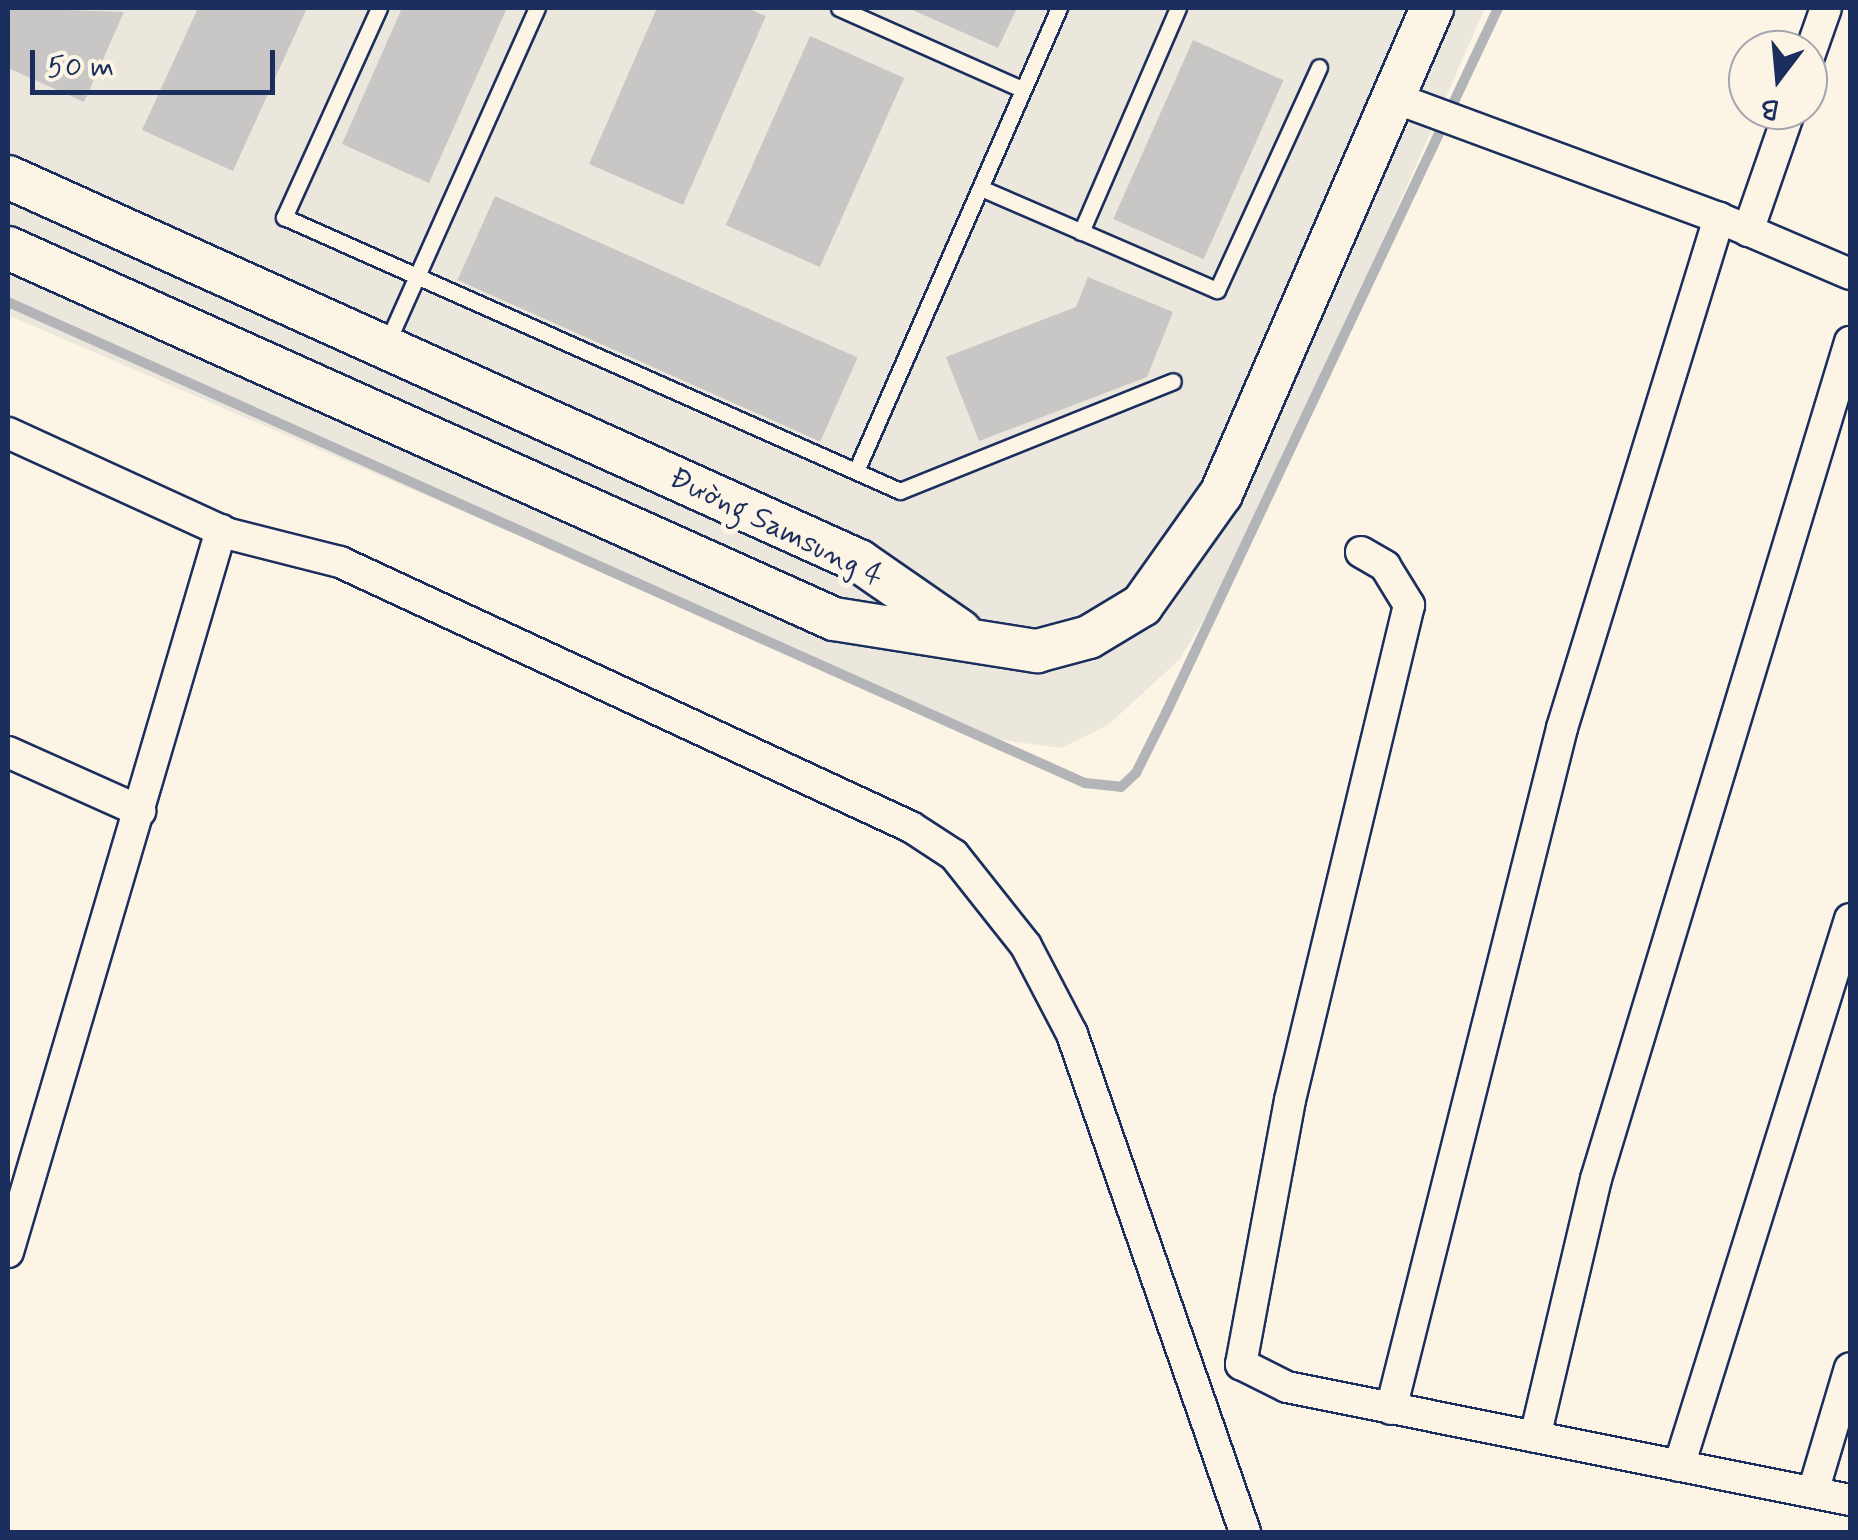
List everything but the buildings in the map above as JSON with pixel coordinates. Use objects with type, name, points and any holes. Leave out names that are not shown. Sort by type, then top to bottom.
[{"type":"main road","points":[[969,637],[1037,651],[1074,641],[1118,623],[1164,578],[1221,494],[1432,8]]},
{"type":"main road","name":"Đường Samsung 4","points":[[8,177],[859,562],[969,637]]},
{"type":"main road","name":"Đường Samsung 4","points":[[8,248],[834,619],[969,637]]},
{"type":"street","points":[[1392,97],[1719,218],[1850,274]]},
{"type":"street","points":[[1748,230],[1783,130]]},
{"type":"street","points":[[1391,1409],[1562,728],[1719,218]]},
{"type":"street","points":[[1535,1437],[1596,1179],[1850,342]]},
{"type":"street","points":[[8,433],[221,530],[340,562],[911,827],[970,870],[1026,946],[1084,1063],[1245,1532]]},
{"type":"street","points":[[8,1252],[221,530]]},
{"type":"street","points":[[1361,552],[1385,566],[1410,605],[1298,1064],[1241,1364],[1274,1384],[1850,1500]]},
{"type":"street","points":[[8,752],[140,811]]},
{"type":"street","points":[[1679,1466],[1850,918]]},
{"type":"street","points":[[1812,1492],[1850,1368]]},
{"type":"lane","points":[[379,8],[284,217],[900,491],[1173,381]]},
{"type":"lane","points":[[386,346],[538,8]]},
{"type":"lane","points":[[839,8],[1022,89]]},
{"type":"lane","points":[[856,471],[1060,8]]},
{"type":"lane","points":[[1082,232],[1178,8]]},
{"type":"lane","points":[[981,188],[1217,290],[1319,67]]},
{"type":"shaded area","points":[[8,8],[1485,8],[1251,541],[1180,659],[1108,725],[1061,748],[987,738],[8,315]]},
{"type":"waterway","points":[[8,302],[1085,783],[1121,787],[1136,773],[1166,713],[1498,8]]}]
